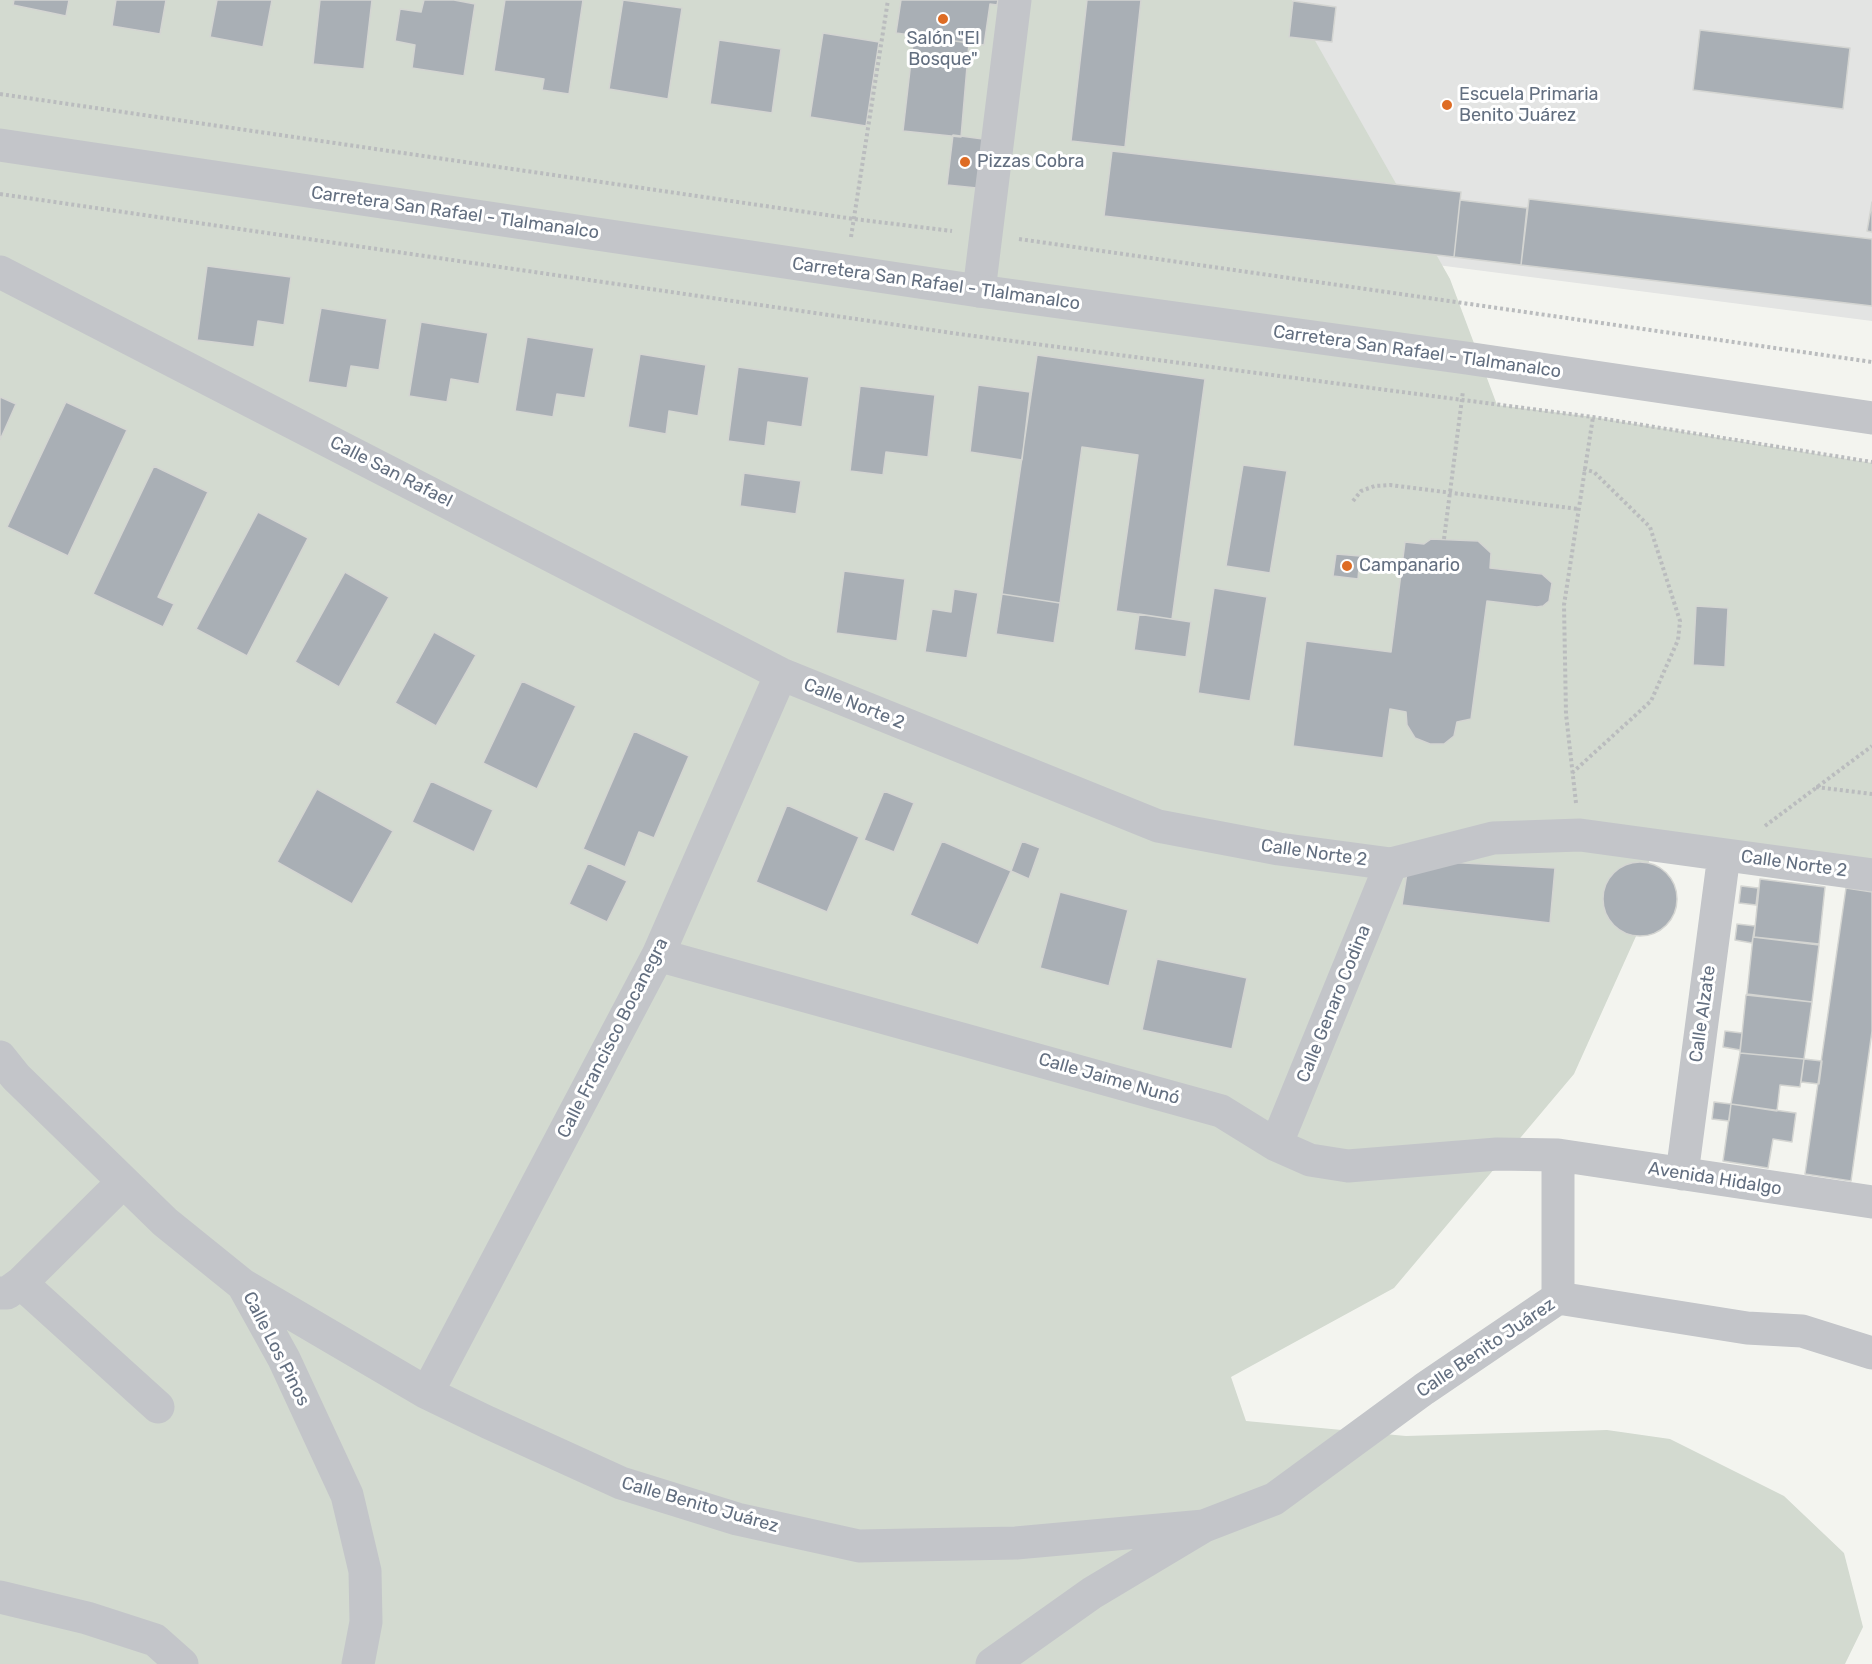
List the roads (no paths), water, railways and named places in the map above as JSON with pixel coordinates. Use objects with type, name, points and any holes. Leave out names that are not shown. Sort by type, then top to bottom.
[{"type":"street","points":[[980,291],[1015,0]]},
{"type":"street","name":"Carretera San Rafael - Tlalmanalco","points":[[0,145],[980,291],[1466,358],[1872,418]]},
{"type":"street","name":"Calle San Rafael","points":[[0,272],[781,674]]},
{"type":"street","name":"Calle Norte 2","points":[[781,674],[1158,826],[1279,849],[1391,864],[1493,838],[1580,836],[1872,875]]},
{"type":"street","name":"Calle Francisco Bocanegra","points":[[427,1393],[658,955],[781,674]]},
{"type":"street","name":"Calle Alzate","points":[[1682,1174],[1724,855]]},
{"type":"street","name":"Calle Genaro Codina","points":[[1276,1145],[1391,864]]},
{"type":"street","name":"Calle Jaime Nunó","points":[[658,955],[1221,1111],[1276,1145],[1310,1160],[1348,1166],[1497,1154],[1558,1155]]},
{"type":"street","name":"Calle Los Pinos","points":[[0,1057],[16,1077],[165,1222],[243,1285],[284,1359],[346,1495],[365,1571],[366,1622],[358,1664]]},
{"type":"street","points":[[1558,1155],[1558,1298]]},
{"type":"street","name":"Avenida Hidalgo","points":[[1558,1155],[1872,1202]]},
{"type":"street","points":[[123,1182],[11,1288],[158,1407]]},
{"type":"street","name":"Calle Benito Juárez","points":[[243,1285],[427,1393],[621,1483],[737,1519],[859,1545],[1016,1543],[1204,1526]]},
{"type":"street","name":"Calle Benito Juárez","points":[[992,1664],[1092,1593],[1204,1526],[1274,1499],[1424,1389],[1558,1298],[1747,1328],[1802,1331],[1872,1353]]},
{"type":"street","points":[[0,1597],[87,1618],[154,1640],[182,1664]]},
{"type":"place","name":"Salón \"El Bosque\"","points":[[943,19]]},
{"type":"place","name":"Escuela Primaria Benito Juárez","points":[[1447,105]]},
{"type":"place","name":"Pizzas Cobra","points":[[965,162]]},
{"type":"place","name":"Campanario","points":[[1347,566]]}]
